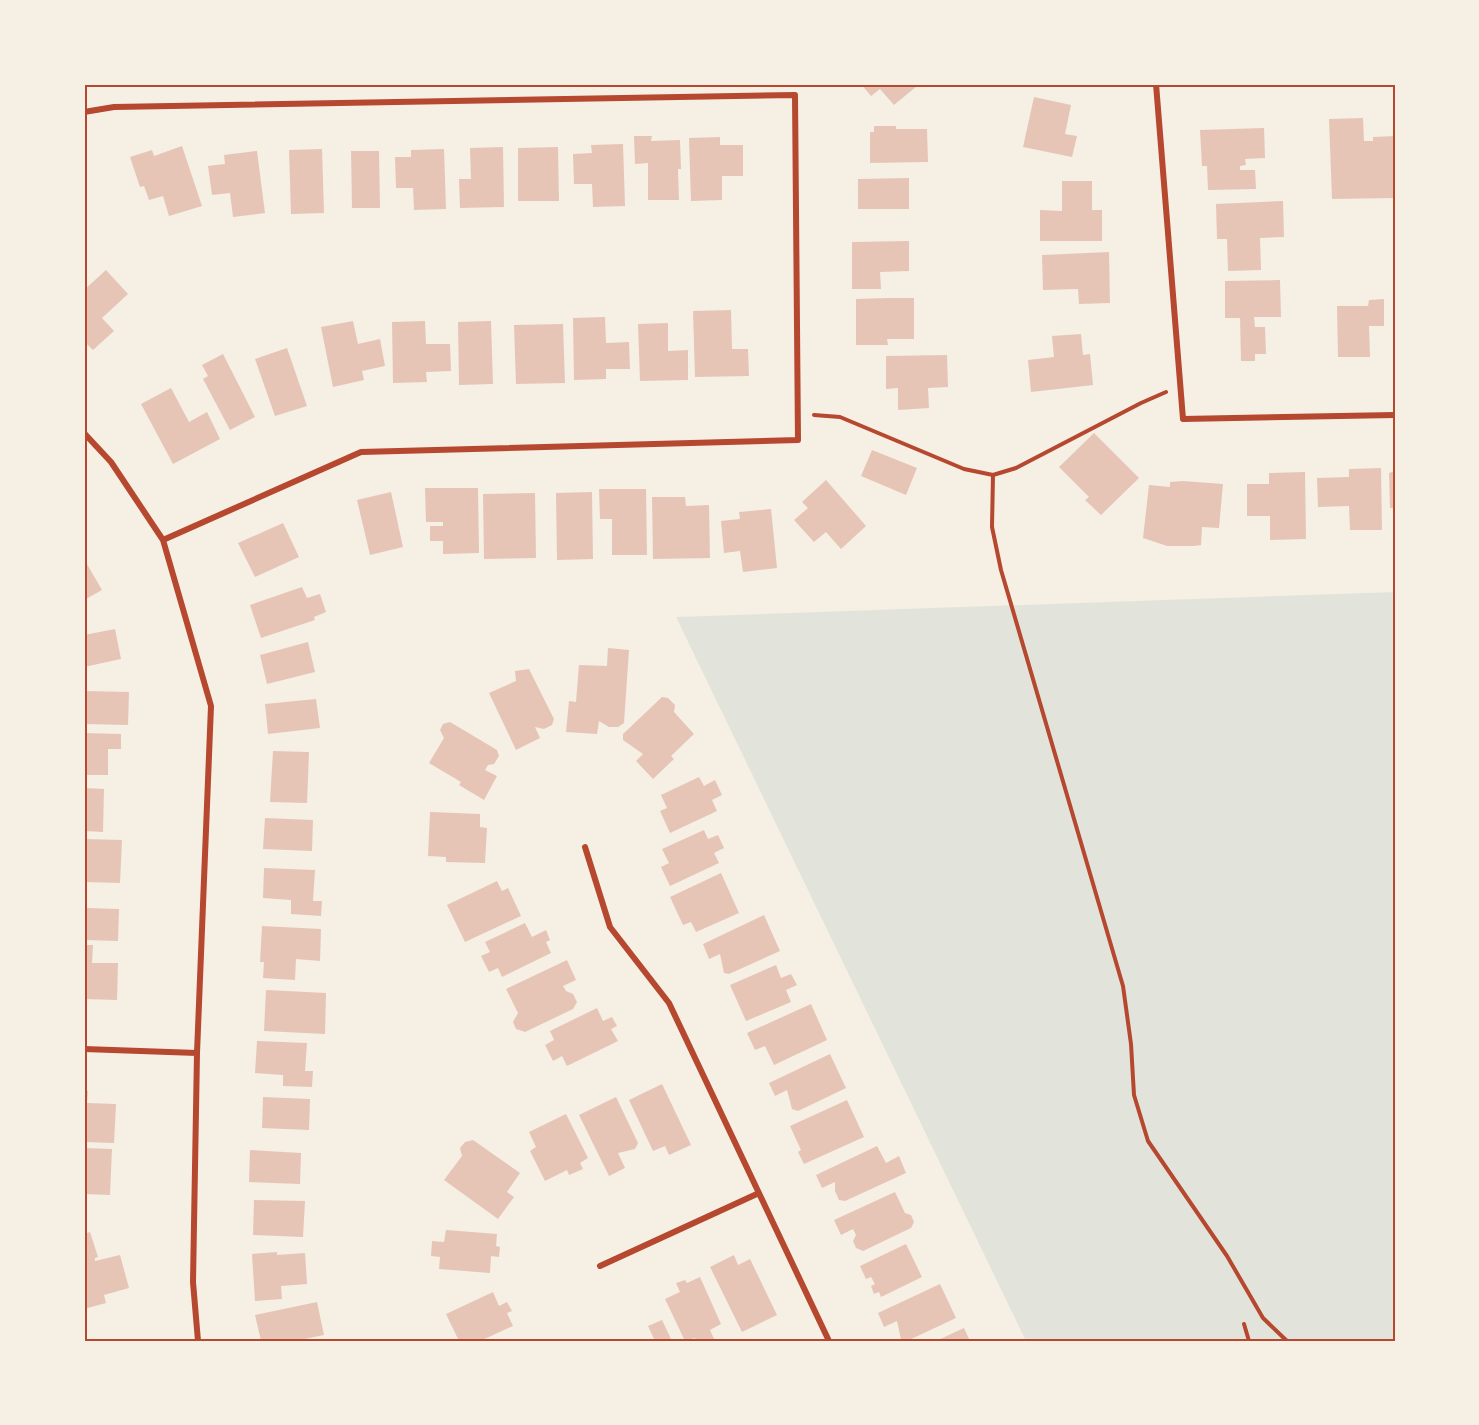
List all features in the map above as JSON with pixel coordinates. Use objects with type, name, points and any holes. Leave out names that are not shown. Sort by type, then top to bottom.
[{"type":"street","points":[[1170,84],[1156,84],[1183,419],[1395,415]]},
{"type":"street","points":[[84,112],[126,106],[795,95],[798,440],[361,452],[162,540]]},
{"type":"street","points":[[84,433],[111,462],[162,540],[211,706],[197,1053],[193,1282],[198,1341]]},
{"type":"street","points":[[585,847],[610,927],[669,1003],[829,1341]]},
{"type":"street","points":[[84,1049],[197,1053]]},
{"type":"street","points":[[600,1266],[759,1193]]},
{"type":"path","points":[[798,413],[840,417],[964,469],[993,475],[1016,468],[1141,402],[1180,386]]},
{"type":"path","points":[[993,475],[992,527],[1001,570],[1123,986],[1131,1044],[1134,1095],[1148,1141],[1227,1256],[1263,1318],[1287,1341]]},
{"type":"path","points":[[1244,1324],[1249,1341]]},
{"type":"shaded area","points":[[1395,592],[1395,1341],[1026,1341],[676,617]]},
{"type":"building","points":[[861,84],[916,84],[917,86],[894,105],[880,89],[871,96]]},
{"type":"building","points":[[1034,97],[1071,105],[1065,134],[1077,136],[1072,157],[1023,147]]},
{"type":"building","points":[[1363,118],[1364,141],[1373,141],[1373,137],[1395,136],[1395,198],[1332,199],[1329,119]]},
{"type":"building","points":[[874,126],[927,129],[928,162],[870,163],[870,132],[874,132]]},
{"type":"building","points":[[1264,128],[1265,158],[1245,159],[1246,165],[1240,166],[1240,170],[1255,170],[1256,189],[1208,190],[1207,166],[1202,166],[1200,130]]},
{"type":"building","points":[[634,136],[652,136],[651,141],[680,140],[679,200],[648,200],[648,163],[635,164]]},
{"type":"building","points":[[720,137],[720,145],[743,145],[743,176],[722,176],[722,200],[691,201],[689,138]]},
{"type":"building","points":[[623,144],[625,206],[593,207],[592,184],[574,184],[573,154],[592,153],[591,145]]},
{"type":"building","points":[[182,146],[202,206],[169,216],[163,196],[149,200],[144,186],[140,187],[130,157],[152,150],[154,156]]},
{"type":"building","points":[[503,147],[504,207],[460,208],[459,179],[471,179],[470,148]]},
{"type":"building","points":[[558,147],[559,201],[518,201],[518,148]]},
{"type":"building","points":[[322,149],[324,213],[291,214],[289,150]]},
{"type":"building","points":[[444,149],[446,209],[414,210],[413,188],[396,188],[395,157],[411,157],[411,150]]},
{"type":"building","points":[[257,151],[265,213],[233,217],[230,193],[212,195],[208,166],[225,164],[224,155]]},
{"type":"building","points":[[351,151],[379,151],[380,208],[352,208]]},
{"type":"building","points":[[909,178],[909,209],[858,209],[858,179]]},
{"type":"building","points":[[1062,181],[1092,181],[1092,210],[1102,210],[1102,241],[1040,241],[1040,210],[1062,211]]},
{"type":"building","points":[[1283,201],[1284,237],[1260,238],[1261,270],[1228,271],[1227,239],[1217,239],[1216,204]]},
{"type":"building","points":[[909,241],[909,271],[880,272],[881,289],[852,289],[852,242]]},
{"type":"building","points":[[1109,252],[1110,303],[1079,304],[1078,289],[1043,290],[1042,255]]},
{"type":"building","points":[[106,270],[128,294],[102,318],[114,331],[93,350],[84,341],[84,290]]},
{"type":"building","points":[[1280,280],[1281,317],[1254,317],[1255,327],[1265,327],[1266,354],[1255,354],[1255,361],[1241,361],[1240,318],[1225,318],[1225,281]]},
{"type":"building","points":[[914,298],[914,339],[887,339],[888,345],[856,345],[856,299]]},
{"type":"building","points":[[1384,299],[1384,326],[1369,326],[1370,357],[1338,357],[1337,306],[1368,306],[1369,300]]},
{"type":"building","points":[[731,310],[732,349],[748,349],[749,376],[695,377],[693,311]]},
{"type":"building","points":[[605,317],[606,343],[629,342],[630,369],[606,369],[606,379],[574,380],[573,318]]},
{"type":"building","points":[[353,321],[358,344],[380,339],[385,366],[362,371],[364,380],[333,387],[321,327]]},
{"type":"building","points":[[425,321],[426,344],[450,344],[451,371],[426,372],[427,382],[393,383],[392,322]]},
{"type":"building","points":[[491,321],[493,384],[459,385],[458,322]]},
{"type":"building","points":[[668,323],[668,351],[688,350],[688,380],[640,381],[638,324]]},
{"type":"building","points":[[563,324],[565,383],[516,384],[514,325]]},
{"type":"building","points":[[1081,334],[1083,355],[1090,354],[1093,385],[1031,392],[1028,360],[1054,357],[1052,336]]},
{"type":"building","points":[[287,348],[307,406],[275,416],[255,359]]},
{"type":"building","points":[[223,354],[255,417],[230,430],[203,379],[208,376],[202,365]]},
{"type":"building","points":[[947,355],[948,387],[928,388],[929,408],[898,410],[898,388],[886,389],[886,356]]},
{"type":"building","points":[[171,388],[189,422],[207,412],[220,439],[173,464],[141,404]]},
{"type":"building","points":[[1094,433],[1139,478],[1101,515],[1085,500],[1089,497],[1059,467]]},
{"type":"building","points":[[872,450],[917,468],[906,495],[861,476]]},
{"type":"building","points":[[1381,468],[1382,530],[1350,530],[1349,506],[1318,507],[1317,478],[1349,477],[1349,469]]},
{"type":"building","points":[[1305,472],[1306,539],[1270,540],[1270,516],[1247,516],[1247,484],[1269,484],[1269,473]]},
{"type":"building","points":[[1395,472],[1395,508],[1390,508],[1389,473]]},
{"type":"building","points":[[826,480],[866,526],[841,549],[826,532],[814,542],[794,520],[808,508],[802,502]]},
{"type":"building","points":[[1170,482],[1223,484],[1219,528],[1202,527],[1201,545],[1194,546],[1167,546],[1143,538],[1149,485],[1170,487]]},
{"type":"building","points":[[425,488],[478,488],[479,553],[443,554],[443,541],[430,541],[430,526],[443,526],[443,522],[426,522]]},
{"type":"building","points":[[599,489],[646,489],[647,555],[612,555],[612,519],[600,519]]},
{"type":"building","points":[[391,492],[403,547],[370,555],[357,500]]},
{"type":"building","points":[[592,492],[593,559],[557,560],[556,493]]},
{"type":"building","points":[[535,493],[536,558],[484,559],[483,494]]},
{"type":"building","points":[[652,497],[685,497],[686,506],[709,505],[710,558],[653,559]]},
{"type":"building","points":[[771,509],[777,568],[743,572],[740,551],[724,553],[721,521],[740,519],[739,512]]},
{"type":"building","points":[[283,523],[299,557],[255,577],[238,543]]},
{"type":"building","points":[[84,559],[102,590],[84,600]]},
{"type":"building","points":[[302,587],[307,598],[320,594],[326,612],[314,617],[315,620],[261,638],[250,605]]},
{"type":"building","points":[[115,629],[121,659],[84,667],[84,635]]},
{"type":"building","points":[[308,642],[315,672],[267,684],[260,655]]},
{"type":"building","points":[[608,648],[629,650],[624,723],[618,727],[609,727],[599,721],[597,734],[566,732],[569,701],[576,702],[579,665],[607,666]]},
{"type":"building","points":[[529,669],[554,719],[552,725],[544,729],[535,727],[540,738],[516,750],[489,693],[516,681],[515,671]]},
{"type":"building","points":[[84,691],[129,692],[128,725],[84,724]]},
{"type":"building","points":[[662,697],[668,698],[675,705],[674,712],[694,734],[671,756],[674,759],[653,779],[636,761],[643,754],[623,740],[623,734]]},
{"type":"building","points":[[316,699],[320,728],[268,734],[265,704]]},
{"type":"building","points":[[450,722],[497,750],[499,756],[494,764],[488,765],[485,770],[497,776],[484,800],[459,785],[461,782],[429,763],[444,738],[440,730],[443,724]]},
{"type":"building","points":[[84,733],[121,734],[121,749],[108,749],[108,775],[84,775]]},
{"type":"building","points":[[273,751],[309,752],[307,803],[270,802]]},
{"type":"building","points":[[699,777],[704,786],[715,780],[722,795],[712,800],[717,811],[670,833],[660,811],[667,808],[661,795]]},
{"type":"building","points":[[84,788],[104,789],[103,832],[84,831]]},
{"type":"building","points":[[430,812],[480,814],[480,827],[487,828],[485,863],[446,862],[446,857],[428,856]]},
{"type":"building","points":[[265,818],[313,820],[312,851],[263,849]]},
{"type":"building","points":[[704,830],[708,839],[718,835],[724,848],[714,853],[719,863],[670,886],[661,867],[669,863],[662,849]]},
{"type":"building","points":[[84,839],[122,840],[120,883],[84,882]]},
{"type":"building","points":[[264,868],[315,870],[313,901],[322,901],[321,916],[291,914],[291,900],[263,898]]},
{"type":"building","points":[[721,873],[739,913],[696,932],[691,922],[683,925],[670,897]]},
{"type":"building","points":[[497,881],[502,891],[508,888],[521,916],[465,942],[447,905]]},
{"type":"building","points":[[84,893],[87,894],[87,908],[119,909],[118,941],[84,940]]},
{"type":"building","points":[[764,915],[780,951],[729,974],[724,973],[720,954],[709,959],[703,944]]},
{"type":"building","points":[[525,923],[532,937],[546,930],[550,940],[546,942],[551,953],[502,977],[498,968],[489,972],[481,956],[490,952],[485,942]]},
{"type":"building","points":[[262,926],[321,929],[320,961],[296,959],[295,980],[263,978],[264,962],[260,962]]},
{"type":"building","points":[[84,945],[93,945],[92,963],[118,963],[117,1000],[84,999]]},
{"type":"building","points":[[567,960],[576,980],[563,986],[566,991],[573,994],[577,1002],[573,1009],[525,1032],[516,1029],[513,1022],[518,1013],[506,989]]},
{"type":"building","points":[[776,965],[781,978],[791,974],[797,985],[786,990],[791,1002],[746,1021],[730,985]]},
{"type":"building","points":[[266,990],[326,993],[325,1034],[264,1031]]},
{"type":"building","points":[[811,1004],[827,1040],[774,1065],[765,1046],[755,1050],[747,1033]]},
{"type":"building","points":[[597,1008],[603,1021],[612,1017],[617,1026],[611,1029],[618,1041],[567,1066],[562,1056],[553,1061],[545,1045],[554,1040],[550,1031]]},
{"type":"building","points":[[257,1041],[307,1043],[305,1071],[313,1071],[312,1087],[283,1086],[283,1075],[255,1073]]},
{"type":"building","points":[[830,1054],[846,1088],[798,1111],[792,1109],[787,1090],[775,1096],[769,1083]]},
{"type":"building","points":[[662,1084],[691,1145],[669,1155],[665,1146],[653,1151],[629,1100]]},
{"type":"building","points":[[84,1091],[88,1091],[87,1103],[116,1104],[114,1143],[84,1142]]},
{"type":"building","points":[[263,1097],[310,1099],[309,1130],[262,1128]]},
{"type":"building","points":[[616,1097],[638,1143],[635,1149],[618,1153],[625,1168],[609,1176],[579,1115]]},
{"type":"building","points":[[847,1100],[864,1137],[804,1164],[798,1152],[801,1150],[790,1126]]},
{"type":"building","points":[[566,1114],[588,1158],[580,1163],[583,1169],[569,1175],[567,1170],[545,1181],[530,1151],[536,1147],[529,1132]]},
{"type":"building","points":[[473,1140],[520,1173],[507,1192],[514,1197],[498,1219],[444,1180],[462,1156],[460,1148],[465,1142]]},
{"type":"building","points":[[877,1146],[886,1163],[899,1156],[906,1173],[845,1201],[839,1200],[835,1191],[835,1182],[822,1188],[816,1175]]},
{"type":"building","points":[[84,1148],[112,1149],[110,1195],[84,1194]]},
{"type":"building","points":[[250,1150],[301,1153],[300,1184],[249,1182]]},
{"type":"building","points":[[895,1192],[905,1213],[911,1215],[914,1222],[911,1228],[863,1251],[856,1248],[853,1241],[856,1235],[853,1229],[841,1235],[834,1220]]},
{"type":"building","points":[[254,1200],[305,1201],[303,1237],[253,1235]]},
{"type":"building","points":[[446,1230],[497,1234],[496,1246],[500,1247],[499,1257],[491,1256],[490,1273],[439,1269],[440,1257],[431,1256],[432,1241],[444,1242]]},
{"type":"building","points":[[90,1232],[98,1257],[95,1261],[120,1255],[129,1288],[104,1295],[106,1303],[84,1309],[84,1234]]},
{"type":"building","points":[[906,1244],[922,1277],[881,1297],[879,1292],[874,1294],[871,1286],[875,1284],[871,1277],[866,1279],[860,1266]]},
{"type":"building","points":[[277,1252],[277,1255],[305,1253],[307,1284],[281,1286],[282,1299],[255,1301],[252,1254]]},
{"type":"building","points":[[734,1255],[738,1265],[750,1259],[777,1315],[742,1332],[710,1267]]},
{"type":"building","points":[[700,1277],[721,1324],[710,1330],[714,1339],[710,1341],[696,1341],[695,1338],[685,1341],[665,1299],[680,1292],[676,1283],[685,1280],[687,1283]]},
{"type":"building","points":[[940,1284],[956,1318],[907,1341],[901,1340],[897,1321],[884,1327],[878,1313]]},
{"type":"building","points":[[493,1292],[499,1306],[507,1302],[512,1311],[507,1313],[513,1326],[480,1341],[459,1341],[446,1314]]},
{"type":"building","points":[[317,1302],[324,1335],[295,1341],[261,1341],[255,1315]]},
{"type":"building","points":[[662,1320],[672,1341],[655,1341],[648,1326]]},
{"type":"building","points":[[964,1328],[970,1341],[936,1341]]}]
